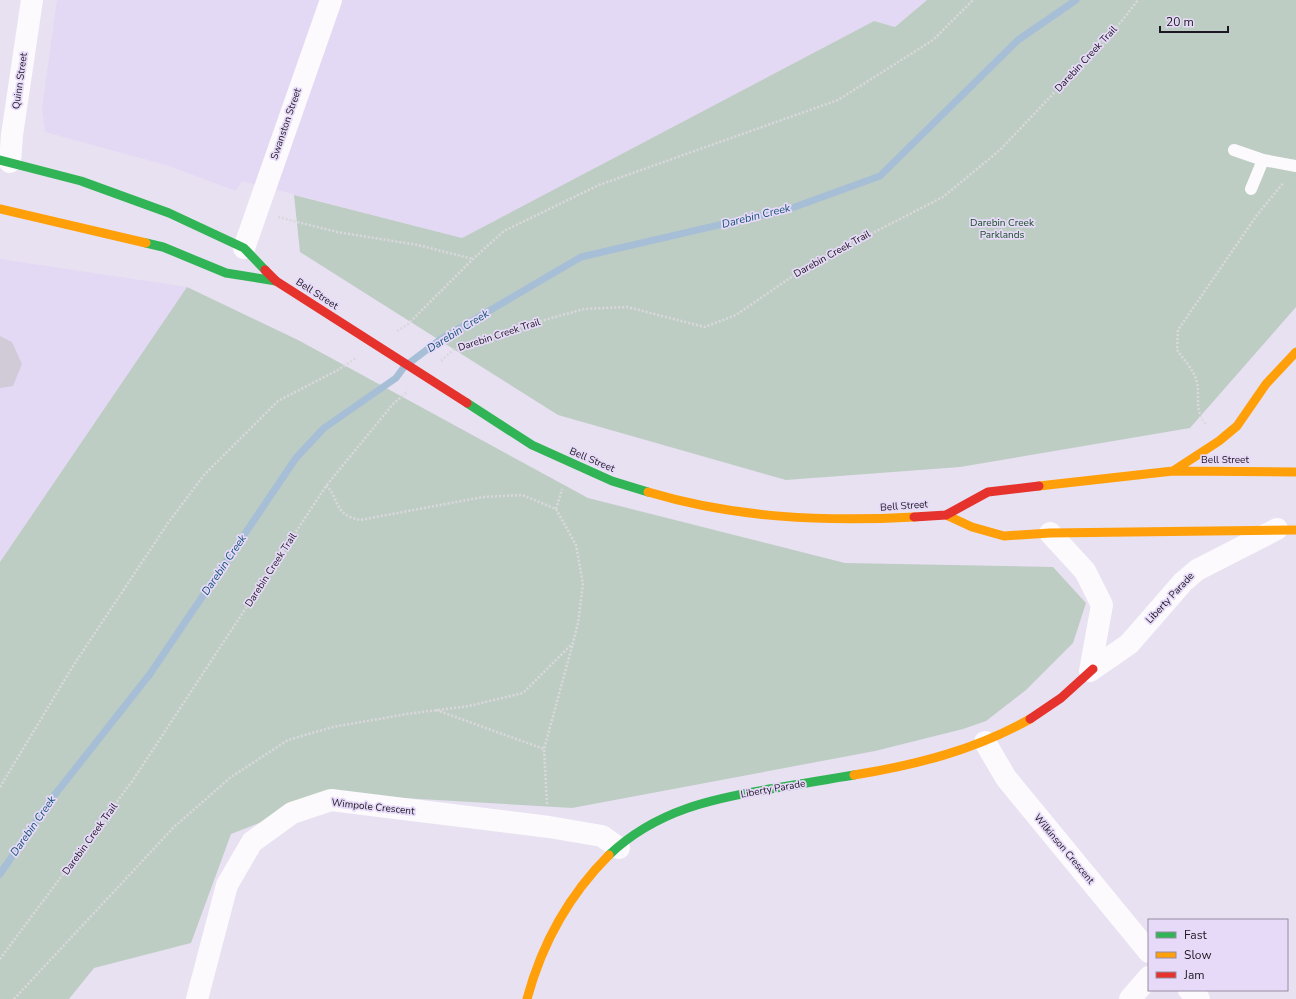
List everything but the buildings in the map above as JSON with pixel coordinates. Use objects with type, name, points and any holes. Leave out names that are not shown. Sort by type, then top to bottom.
[{"type":"main road","name":"Bell Street","points":[[5,161],[81,181],[169,213],[244,248],[276,281],[532,445],[612,481],[672,499],[725,510],[787,518],[834,520],[881,519],[946,515],[988,492],[1173,471],[1296,472]]},
{"type":"main road","name":"Bell Street","points":[[0,209],[163,247],[226,273],[276,281]]},
{"type":"main road","points":[[1173,471],[1219,442],[1237,426],[1266,384],[1296,352]]},
{"type":"main road","name":"Bell Street","points":[[946,515],[972,527],[1004,536],[1050,533],[1287,530]]},
{"type":"main road","name":"Liberty Parade","points":[[527,999],[536,968],[552,930],[571,901],[592,872],[619,848],[654,821],[696,804],[739,794],[880,770],[939,758],[986,742],[1023,723],[1056,703],[1093,669]]},
{"type":"street","name":"Quinn Street","points":[[5,161],[12,135],[32,0]]},
{"type":"street","name":"Swanston Street","points":[[244,248],[331,0]]},
{"type":"street","name":"Liberty Parade","points":[[1093,669],[1129,644],[1183,582],[1197,570],[1287,530]]},
{"type":"street","points":[[1050,533],[1085,571],[1102,605],[1090,671],[1093,669]]},
{"type":"street","name":"Wilkinson Crescent","points":[[986,742],[1006,778],[1148,951]]},
{"type":"street","name":"Wimpole Crescent","points":[[197,999],[228,885],[252,842],[292,813],[331,800],[549,827],[602,836],[619,848]]},
{"type":"street","points":[[1130,999],[1148,978]]},
{"type":"street","points":[[1190,991],[1199,999]]},
{"type":"lane","points":[[1234,150],[1263,160],[1296,166]]},
{"type":"lane","points":[[1251,189],[1263,160]]},
{"type":"path","points":[[394,333],[407,325],[473,259],[504,231],[599,185],[838,100],[933,40],[973,0]]},
{"type":"path","name":"Darebin Creek Trail","points":[[437,364],[453,350],[487,336],[584,309],[627,307],[705,327],[736,315],[806,267],[943,196],[1000,150],[1121,22],[1138,0]]},
{"type":"path","points":[[1237,426],[1205,423],[1197,409],[1197,382],[1191,369],[1177,350],[1178,330],[1257,215],[1286,180]]},
{"type":"path","points":[[256,211],[336,232],[418,244],[473,259]]},
{"type":"path","points":[[0,787],[73,666],[168,523],[204,475],[278,401],[338,370],[357,358]]},
{"type":"path","name":"Darebin Creek Trail","points":[[0,959],[133,780],[326,486],[393,404],[410,389]]},
{"type":"path","points":[[326,486],[333,491],[337,505],[345,515],[360,520],[483,497],[522,495],[556,509],[576,545],[583,584],[578,623],[544,749],[549,827]]},
{"type":"path","points":[[556,509],[562,489]]},
{"type":"path","points":[[14,999],[174,827],[231,777],[288,740],[333,727],[435,710],[469,706],[523,693],[573,643]]},
{"type":"path","points":[[435,710],[544,749]]},
{"type":"shaded area","points":[[57,0],[927,0],[895,27],[874,21],[462,238],[242,181],[236,191],[166,165],[45,132],[42,108]]},
{"type":"shaded area","points":[[0,259],[187,287],[0,562]]},
{"type":"green space","name":"Darebin Creek Parklands","points":[[927,0],[1296,0],[1296,307],[1190,428],[960,467],[786,480],[558,415],[300,252],[294,195],[462,238],[874,21],[895,27]]},
{"type":"green space","points":[[187,287],[298,340],[588,498],[845,563],[1053,567],[1086,603],[1073,643],[1026,690],[986,721],[963,729],[875,751],[572,808],[333,794],[231,834],[191,943],[94,968],[69,999],[0,999],[0,562]]},
{"type":"waterway","name":"Darebin Creek","points":[[0,874],[53,797],[150,674],[296,458],[324,428],[396,378],[404,367],[441,339],[581,257],[792,208],[880,176],[1018,40],[1076,0]]},
{"type":"traffic: fast","points":[[0,160],[81,181],[169,213],[244,248],[265,270]]},
{"type":"traffic: fast","points":[[146,243],[163,247],[226,273],[276,281]]},
{"type":"traffic: fast","points":[[467,403],[532,445],[612,481],[648,492]]},
{"type":"traffic: fast","points":[[609,855],[646,827],[687,808],[730,796],[854,775]]},
{"type":"traffic: slow","points":[[0,209],[146,243]]},
{"type":"traffic: slow","points":[[1173,471],[1219,441],[1237,426],[1266,384],[1296,352]]},
{"type":"traffic: slow","points":[[1039,486],[1173,471],[1296,472]]},
{"type":"traffic: slow","points":[[648,492],[681,501],[747,513],[847,519],[914,517]]},
{"type":"traffic: slow","points":[[946,515],[972,527],[1004,536],[1050,533],[1296,530]]},
{"type":"traffic: slow","points":[[854,775],[945,755],[988,739],[1030,719]]},
{"type":"traffic: slow","points":[[527,999],[540,959],[558,921],[581,887],[609,855]]},
{"type":"traffic: jam","points":[[265,270],[276,281],[467,403]]},
{"type":"traffic: jam","points":[[914,517],[946,515],[988,492],[1039,486]]},
{"type":"traffic: jam","points":[[1030,719],[1061,698],[1093,669]]}]
